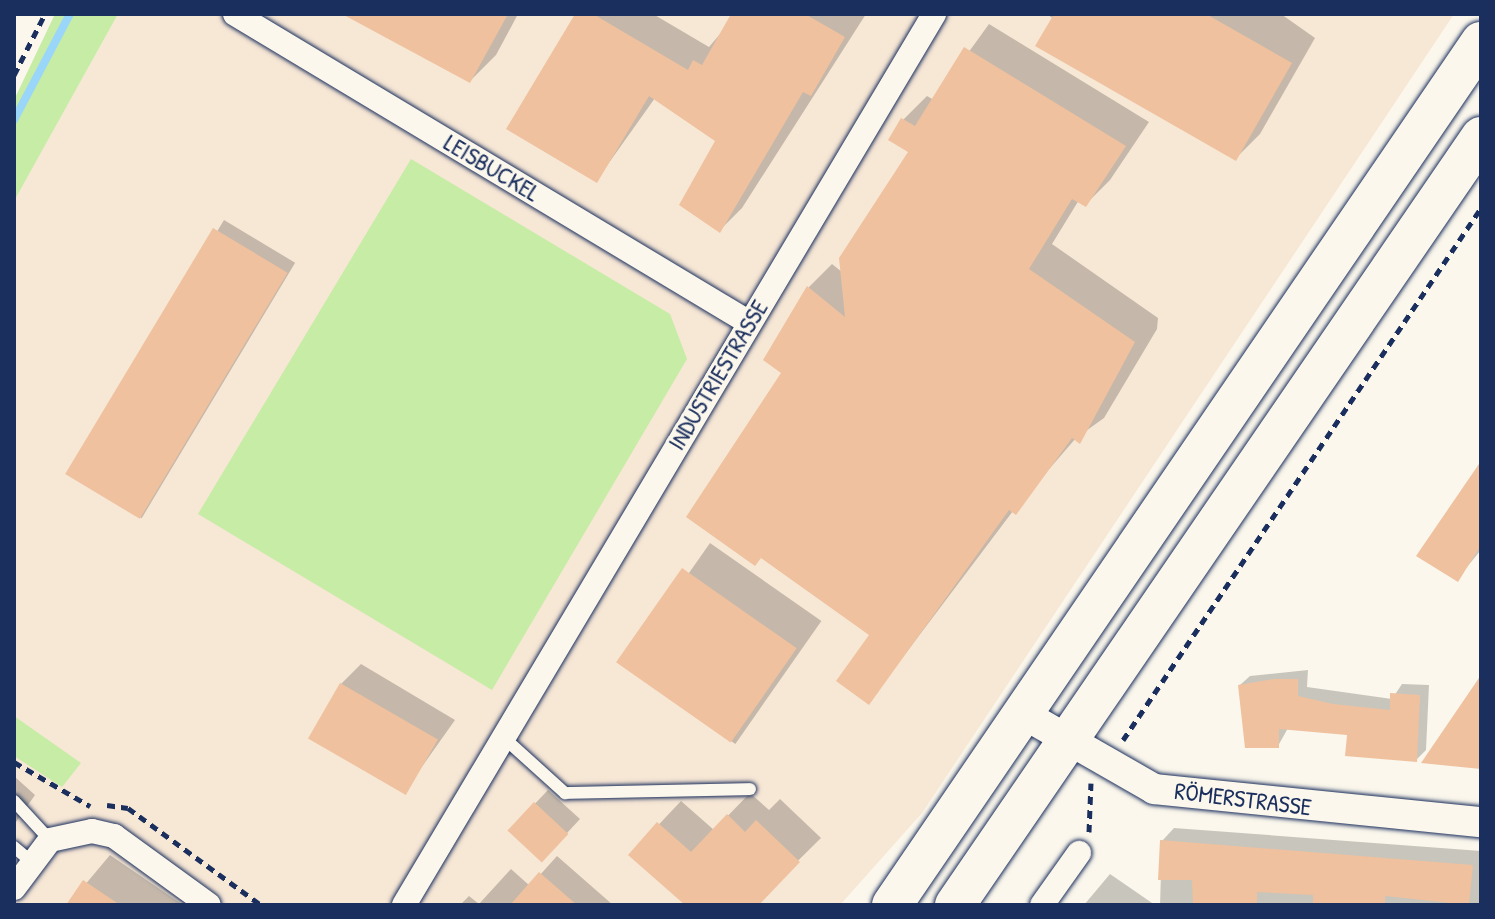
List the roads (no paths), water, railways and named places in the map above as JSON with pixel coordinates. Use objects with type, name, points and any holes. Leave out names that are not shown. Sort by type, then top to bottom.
[{"type":"main road","points":[[892,905],[1025,715],[1481,42]]},
{"type":"main road","points":[[955,905],[1072,739],[1481,137]]},
{"type":"street","name":"LEISBUCKEL","points":[[235,14],[748,322]]},
{"type":"street","name":"INDUSTRIESTRASSE","points":[[404,905],[934,14]]},
{"type":"street","name":"RÖMERSTRASSE","points":[[1025,715],[1109,760],[1154,789],[1481,822]]},
{"type":"street","points":[[14,888],[23,854],[50,840],[92,831],[114,836],[209,905]]},
{"type":"street","points":[[1042,905],[1079,853]]},
{"type":"lane","points":[[503,737],[565,793],[750,789]]},
{"type":"lane","points":[[14,801],[50,840]]},
{"type":"waterway","points":[[14,120],[70,14]]}]
